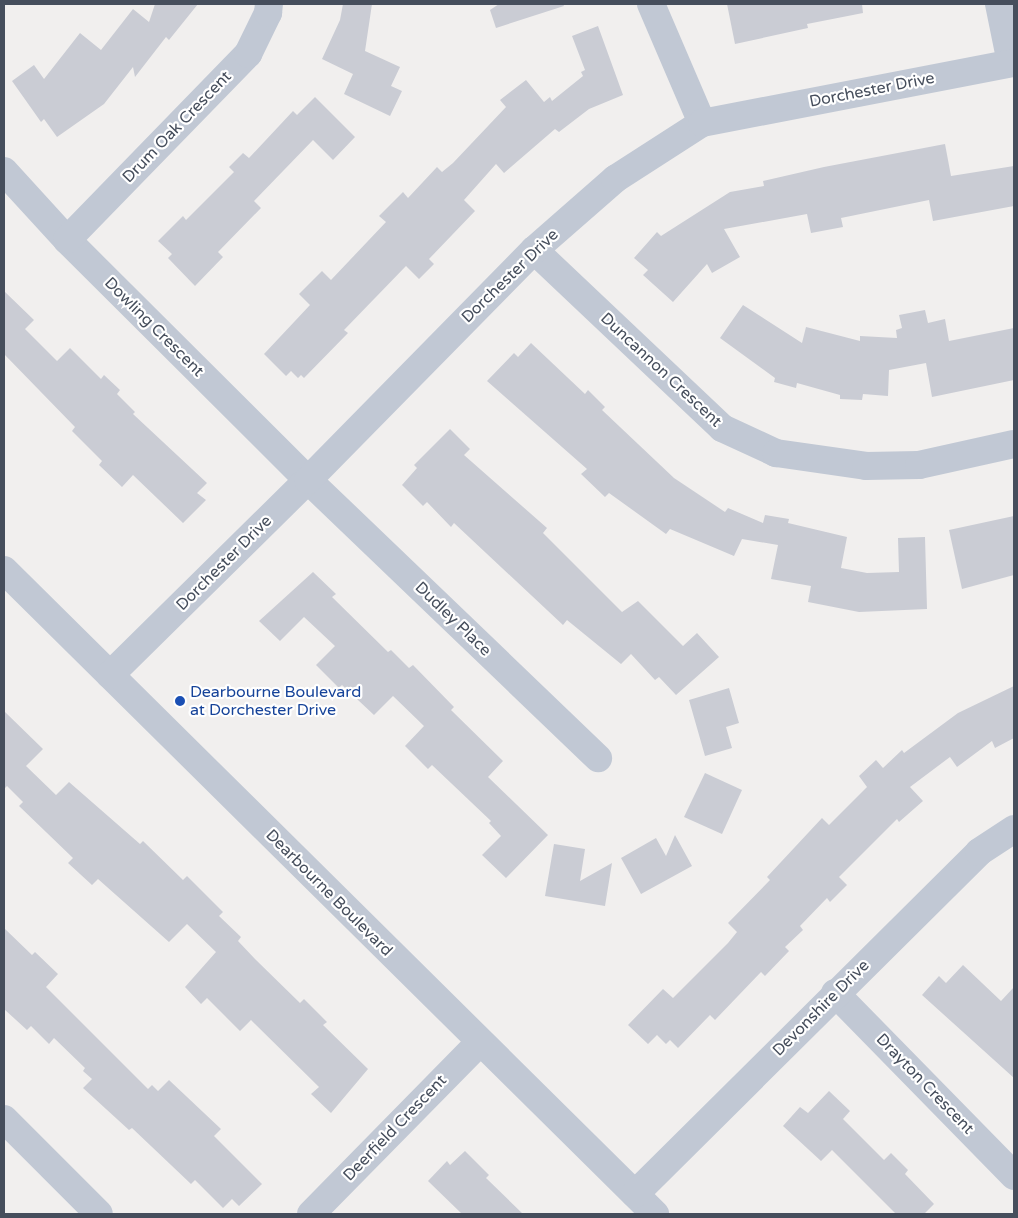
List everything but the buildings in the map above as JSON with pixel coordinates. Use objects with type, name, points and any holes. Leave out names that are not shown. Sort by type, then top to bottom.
[{"type":"street","name":"Drum Oak Crescent","points":[[67,240],[248,54],[268,13],[268,4]]},
{"type":"street","points":[[651,4],[702,123]]},
{"type":"street","points":[[999,4],[1013,63]]},
{"type":"street","name":"Dorchester Drive","points":[[110,675],[308,480],[534,250],[615,179],[702,123],[1013,63]]},
{"type":"street","name":"Dowling Crescent","points":[[4,170],[67,240],[308,480]]},
{"type":"street","name":"Duncannon Crescent","points":[[534,250],[722,428],[776,454],[866,466],[920,465],[1014,444]]},
{"type":"street","name":"Dudley Place","points":[[308,480],[598,758]]},
{"type":"street","name":"Dearbourne Boulevard","points":[[4,570],[655,1214]]},
{"type":"street","name":"Devonshire Drive","points":[[635,1194],[835,993],[979,852],[1014,829]]},
{"type":"street","name":"Drayton Crescent","points":[[835,993],[1014,1176]]},
{"type":"street","name":"Deerfield Crescent","points":[[311,1214],[480,1042]]},
{"type":"street","points":[[4,1119],[99,1214]]},
{"type":"place","name":"Dearbourne Boulevard at Dorchester Drive","points":[[180,701]]}]
